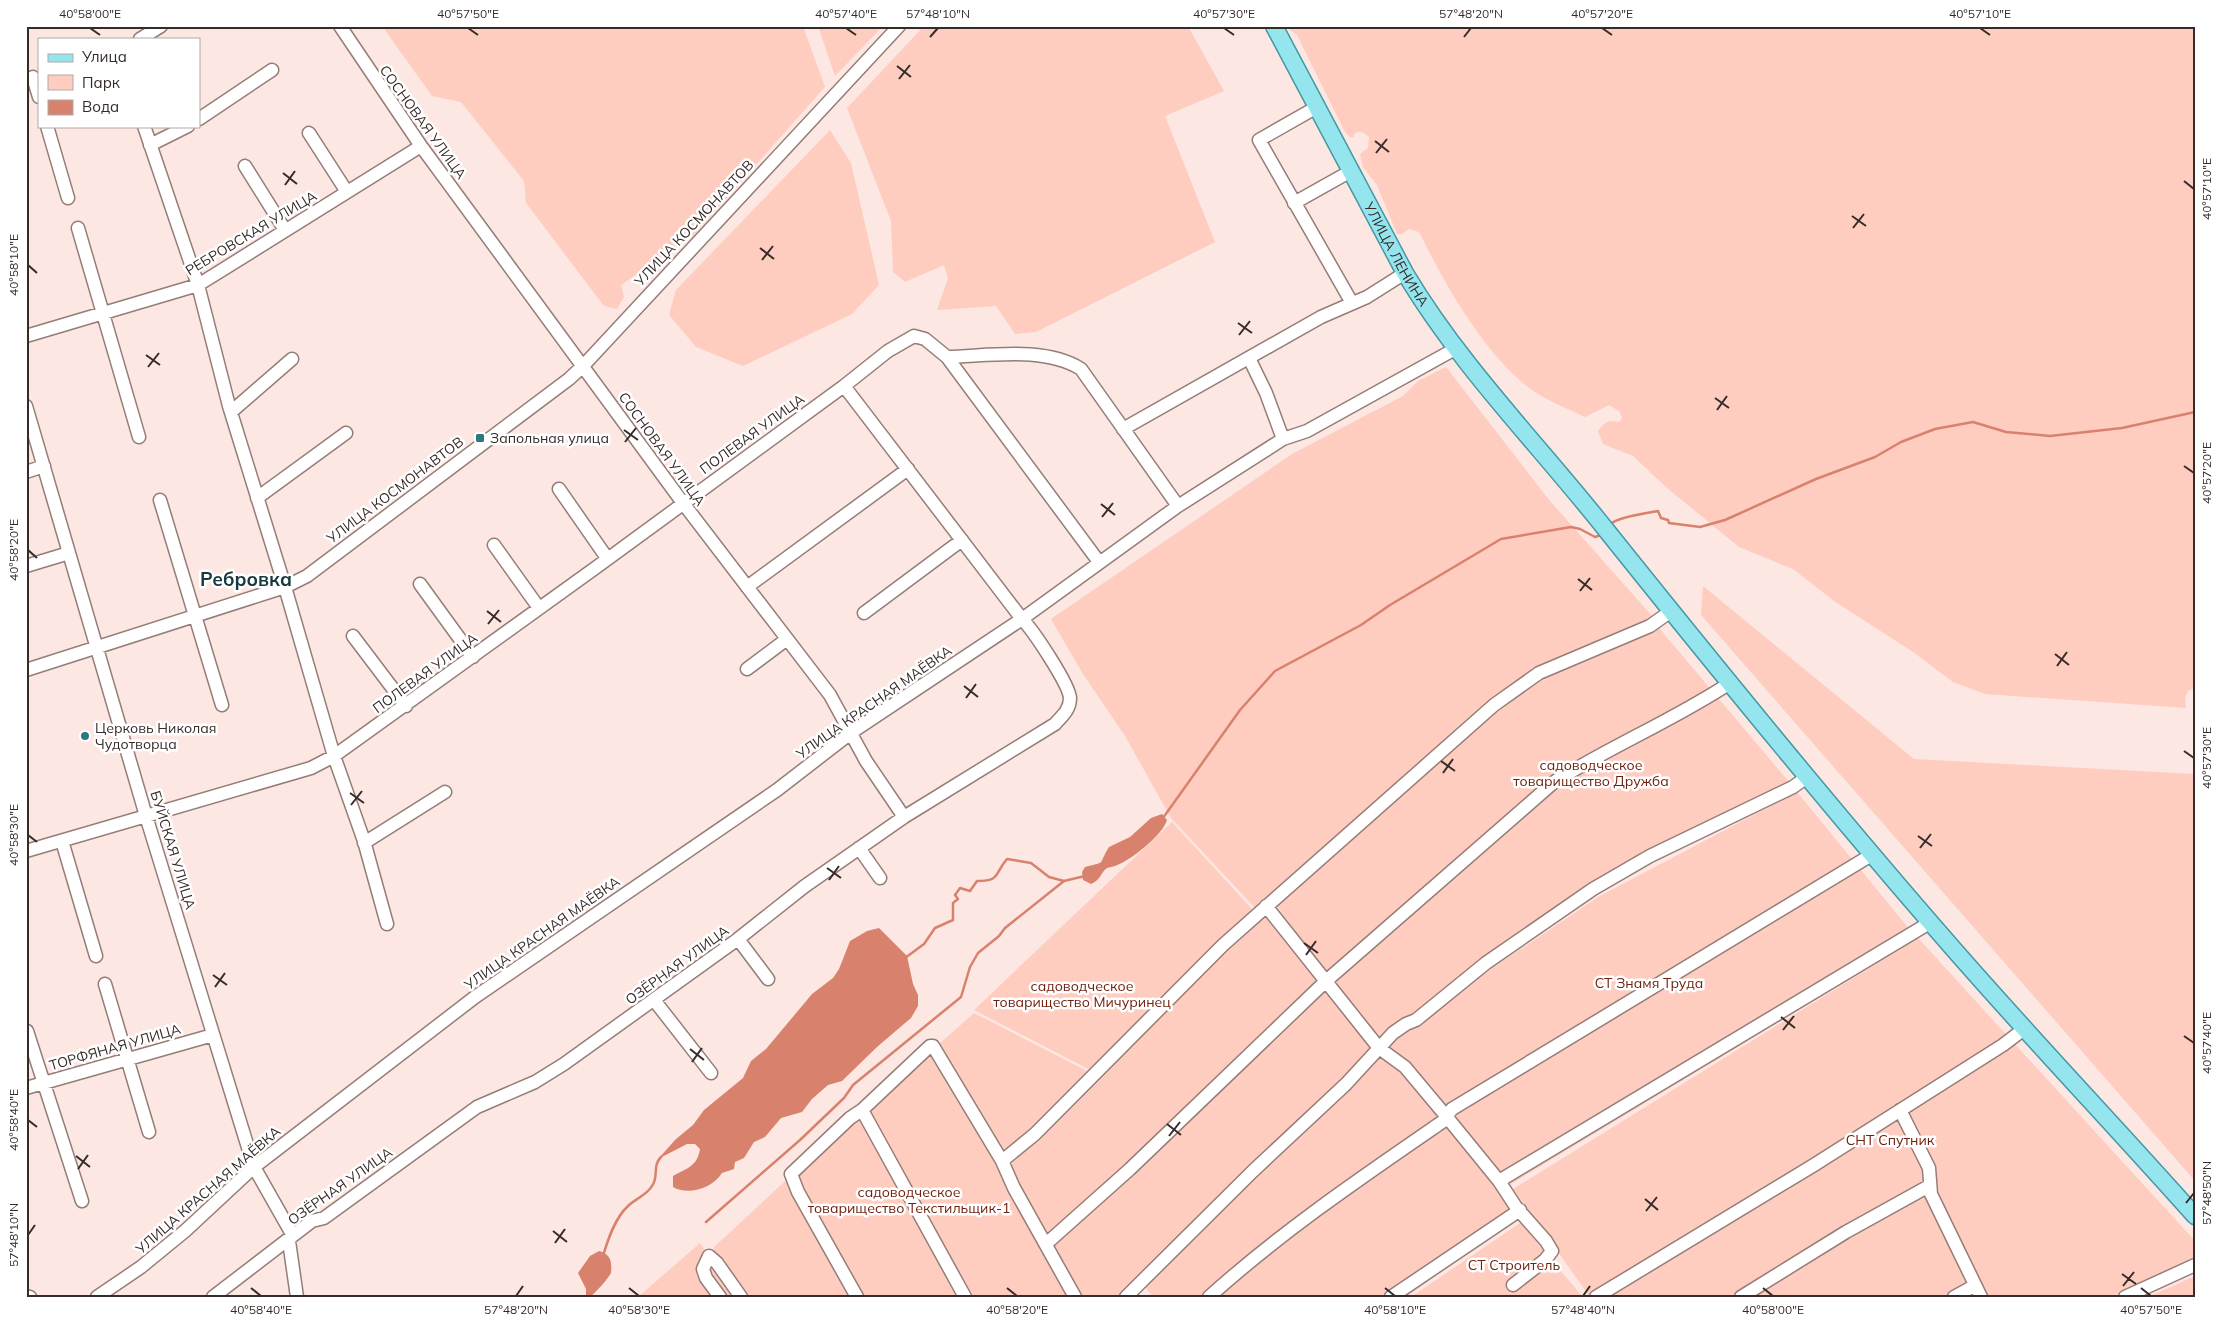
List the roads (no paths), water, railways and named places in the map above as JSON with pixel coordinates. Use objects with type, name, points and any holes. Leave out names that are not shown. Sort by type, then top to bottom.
[{"type":"main road","name":"УЛИЦА ЛЕНИНА","points":[[1274,26],[1405,273],[1428,311],[1455,349],[1550,461],[1807,777],[2024,1029],[2195,1216]]},
{"type":"street","points":[[142,38],[161,26]]},
{"type":"street","name":"СОСНОВАЯ УЛИЦА","points":[[340,26],[421,146],[683,503],[830,695],[852,732],[866,761],[904,817]]},
{"type":"street","name":"УЛИЦА КОСМОНАВТОВ","points":[[26,670],[98,649],[285,587],[307,576],[569,379],[583,366],[899,26]]},
{"type":"street","points":[[200,118],[272,70]]},
{"type":"street","points":[[33,77],[38,94]]},
{"type":"street","points":[[1317,107],[1259,140],[1352,303]]},
{"type":"street","points":[[49,128],[68,198]]},
{"type":"street","points":[[145,128],[198,285],[230,412],[285,587],[334,756],[364,843],[387,924]]},
{"type":"street","points":[[150,145],[184,128]]},
{"type":"street","points":[[309,133],[347,192]]},
{"type":"street","name":"РЕБРОВСКАЯ УЛИЦА","points":[[26,336],[198,285],[421,146]]},
{"type":"street","points":[[245,166],[285,230]]},
{"type":"street","points":[[1294,203],[1351,171]]},
{"type":"street","points":[[78,228],[139,437]]},
{"type":"street","points":[[1123,429],[1321,317],[1352,303],[1405,273]]},
{"type":"street","name":"ПОЛЕВАЯ УЛИЦА","points":[[26,851],[311,768],[334,756],[406,706],[844,386],[888,351],[914,336],[925,339],[947,357]]},
{"type":"street","name":"УЛИЦА КРАСНАЯ МАЁВКА","points":[[97,1297],[141,1268],[254,1167],[475,997],[777,790],[852,732],[1022,619],[1178,506],[1282,440],[1307,431],[1455,349]]},
{"type":"street","points":[[947,357],[1030,354],[1070,362],[1081,369],[1178,506]]},
{"type":"street","points":[[947,357],[1099,562]]},
{"type":"street","points":[[1249,358],[1266,393],[1282,440]]},
{"type":"street","points":[[230,412],[292,359]]},
{"type":"street","points":[[844,386],[1022,619]]},
{"type":"street","name":"БУЙСКАЯ УЛИЦА","points":[[26,406],[146,816],[254,1167],[292,1234],[289,1241],[297,1297]]},
{"type":"street","points":[[257,498],[346,434]]},
{"type":"street","points":[[26,472],[44,466]]},
{"type":"street","points":[[747,587],[908,469]]},
{"type":"street","points":[[559,490],[607,558]]},
{"type":"street","points":[[160,500],[222,705]]},
{"type":"street","points":[[864,612],[962,540]]},
{"type":"street","points":[[494,545],[539,608]]},
{"type":"street","points":[[26,566],[70,553]]},
{"type":"street","points":[[420,584],[473,657]]},
{"type":"street","points":[[1002,1161],[1035,1134],[1216,952],[1494,705],[1522,682],[1650,626],[1671,611]]},
{"type":"street","name":"ОЗЁРНАЯ УЛИЦА","points":[[213,1297],[289,1241],[312,1221],[324,1218],[477,1107],[535,1082],[654,1000],[738,939],[805,886],[904,817],[1055,724],[1066,712],[1070,697],[1032,629],[1022,619]]},
{"type":"street","points":[[353,636],[406,706]]},
{"type":"street","points":[[747,669],[787,639]]},
{"type":"street","points":[[1047,1243],[1130,1169],[1326,981],[1554,782],[1590,760],[1694,706],[1730,683]]},
{"type":"street","points":[[1126,1297],[1253,1171],[1346,1084],[1393,1033],[1416,1020],[1486,963],[1593,888],[1650,856],[1793,787],[1807,777]]},
{"type":"street","points":[[364,843],[445,792]]},
{"type":"street","points":[[62,841],[96,956]]},
{"type":"street","points":[[859,848],[880,878]]},
{"type":"street","points":[[1209,1297],[1234,1274],[1336,1195],[1442,1122],[1452,1108],[1873,854]]},
{"type":"street","points":[[1266,906],[1379,1048],[1405,1067],[1546,1241],[1552,1251],[1545,1260],[1513,1285]]},
{"type":"street","points":[[1499,1182],[1931,922]]},
{"type":"street","points":[[738,939],[768,979]]},
{"type":"street","points":[[104,984],[149,1132]]},
{"type":"street","points":[[654,1000],[711,1073]]},
{"type":"street","points":[[1596,1297],[2004,1045],[2024,1029]]},
{"type":"street","points":[[27,1031],[82,1201]]},
{"type":"street","name":"ТОРФЯНАЯ УЛИЦА","points":[[26,1088],[213,1035]]},
{"type":"street","points":[[857,1297],[798,1192],[791,1174],[850,1118],[862,1110],[930,1046],[933,1046],[1002,1161],[1014,1188],[1047,1243],[1075,1297]]},
{"type":"street","points":[[862,1110],[965,1297]]},
{"type":"street","points":[[1900,1110],[1929,1168],[1931,1175],[1929,1186],[1978,1291],[1954,1297]]},
{"type":"street","points":[[1741,1297],[1846,1232],[1929,1186]]},
{"type":"street","points":[[1391,1297],[1520,1210]]},
{"type":"street","points":[[720,1297],[706,1278],[703,1269],[709,1256],[717,1263],[741,1297]]},
{"type":"street","points":[[2125,1297],[2195,1265]]},
{"type":"street","points":[[1138,1286],[1147,1297]]},
{"type":"street","points":[[26,1296],[30,1297]]},
{"type":"water","points":[[1162,814],[1167,820],[1164,826],[1145,847],[1121,863],[1107,868],[1094,883],[1091,884],[1083,880],[1082,872],[1085,867],[1100,863],[1109,847],[1130,837],[1151,818]]},
{"type":"water","points":[[879,928],[907,956],[913,984],[918,995],[918,1006],[911,1018],[877,1047],[842,1081],[828,1085],[812,1099],[802,1112],[781,1118],[765,1137],[754,1142],[744,1158],[735,1162],[734,1169],[722,1173],[713,1183],[700,1189],[686,1191],[673,1187],[673,1176],[694,1163],[700,1149],[695,1144],[687,1144],[658,1159],[676,1139],[693,1125],[704,1110],[743,1078],[751,1061],[766,1049],[812,994],[833,978],[839,969],[850,941],[867,931]]},
{"type":"water","points":[[599,1251],[606,1254],[610,1259],[611,1273],[593,1295],[586,1297],[586,1289],[578,1273],[590,1256]]},
{"type":"waterway","points":[[1611,524],[1626,517],[1658,511],[1661,518],[1668,520],[1669,523],[1700,527],[1725,520],[1816,479],[1875,457],[1901,442],[1935,429],[1973,422],[2006,432],[2050,436],[2122,428],[2195,412]]},
{"type":"waterway","points":[[1163,818],[1240,710],[1275,671],[1361,625],[1390,605],[1501,539],[1571,527],[1580,529],[1595,537],[1601,535]]},
{"type":"waterway","points":[[905,958],[924,944],[935,928],[953,920],[953,903],[958,899],[955,895],[960,888],[970,891],[977,881],[994,878],[1007,859],[1031,863],[1049,877],[1064,881],[1085,876]]},
{"type":"waterway","points":[[706,1222],[800,1140],[844,1098],[853,1085],[961,997],[970,967],[978,953],[999,936],[1005,928],[1064,881]]},
{"type":"waterway","points":[[603,1256],[619,1216],[628,1206],[647,1192],[654,1183],[658,1160],[661,1157]]},
{"type":"place","name":"Запольная улица","points":[[480,438]]},
{"type":"place","name":"Церковь Николая Чудотворца","points":[[85,736]]},
{"type":"district","name":"Ребровка","points":[[246,579]]},
{"type":"park label","name":"садоводческое товарищество Дружба","points":[[1591,774]]},
{"type":"park label","name":"СТ Знамя Труда","points":[[1649,983]]},
{"type":"park label","name":"садоводческое товарищество Мичуринец","points":[[1082,994]]},
{"type":"park label","name":"СНТ Спутник","points":[[1890,1140]]},
{"type":"park label","name":"садоводческое товарищество Текстильщик-1","points":[[909,1200]]},
{"type":"park label","name":"СТ Строитель","points":[[1514,1265]]}]
